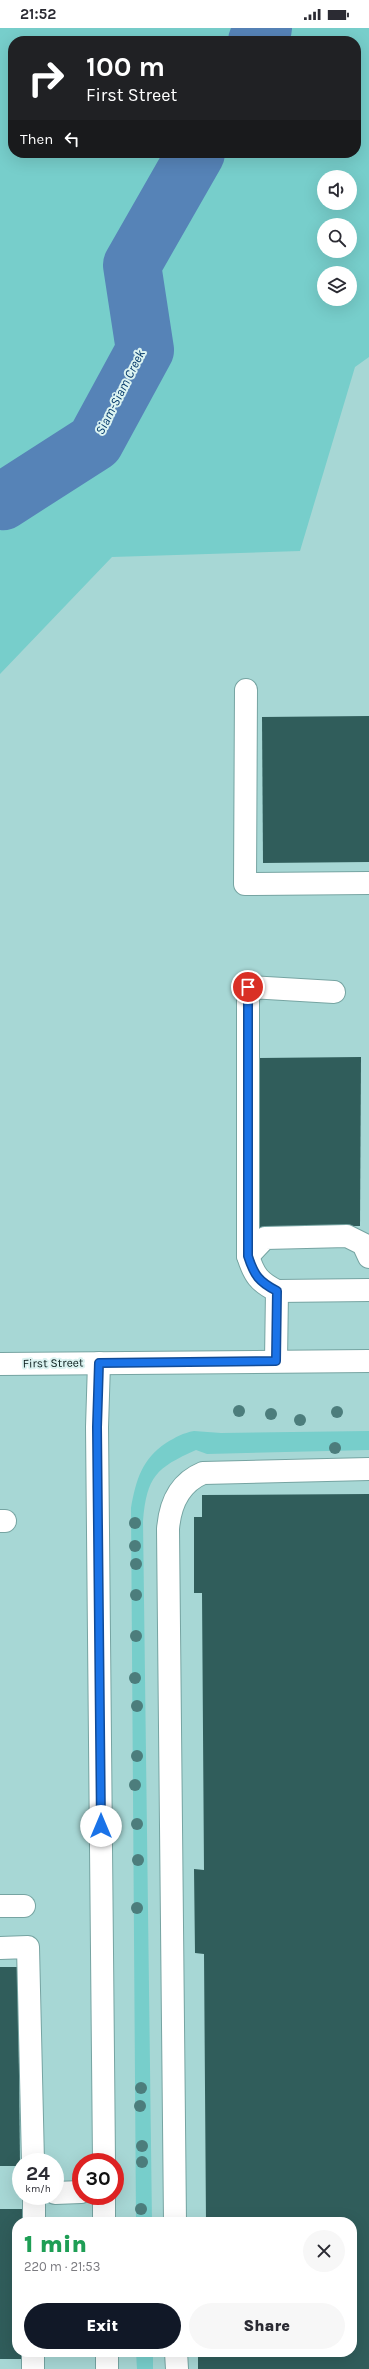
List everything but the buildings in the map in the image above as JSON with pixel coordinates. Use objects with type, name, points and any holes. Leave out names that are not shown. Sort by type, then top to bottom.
[{"type":"street","points":[[246,690],[245,884],[369,883]]},
{"type":"street","points":[[334,992],[248,987],[248,1256],[254,1273],[266,1285],[277,1291],[369,1290]]},
{"type":"street","points":[[248,1256],[265,1238],[347,1236],[363,1244],[369,1257]]},
{"type":"street","points":[[276,1361],[277,1291]]},
{"type":"street","name":"First Street","points":[[0,1364],[369,1361]]},
{"type":"street","points":[[99,1363],[97,1435],[104,2153]]},
{"type":"street","points":[[175,2217],[168,1529],[172,1506],[185,1484],[203,1472],[369,1469]]},
{"type":"street","points":[[0,1906],[24,1906]]},
{"type":"street","points":[[0,1948],[28,1947],[34,2153]]},
{"type":"street","points":[[34,2205],[34,2217]]},
{"type":"street","points":[[104,2205],[104,2217]]},
{"type":"street","points":[[33,2357],[33,2369]]},
{"type":"street","points":[[107,2357],[107,2369]]},
{"type":"street","points":[[176,2357],[177,2369]]},
{"type":"shaded area","points":[[0,28],[369,28],[369,357],[355,367],[300,551],[112,557],[0,674]]},
{"type":"shaded area","points":[[194,1431],[221,1433],[369,1431],[369,1450],[207,1454],[196,1450],[171,1462],[156,1475],[147,1493],[143,1521],[152,2217],[136,2217],[131,1508],[138,1479],[146,1463],[158,1449],[183,1434]]},
{"type":"shaded area","points":[[136,2357],[153,2357],[153,2369],[137,2369]]},
{"type":"waterway","name":"Siam-Siam Creek","points":[[259,36],[263,28]]},
{"type":"waterway","name":"Siam-Siam Creek","points":[[0,500],[3,501],[95,442],[145,350],[132,265],[193,158]]},
{"type":"route","points":[[101,1826],[97,1427],[99,1363],[276,1361],[277,1291],[266,1285],[254,1273],[248,1256],[248,987]]}]
